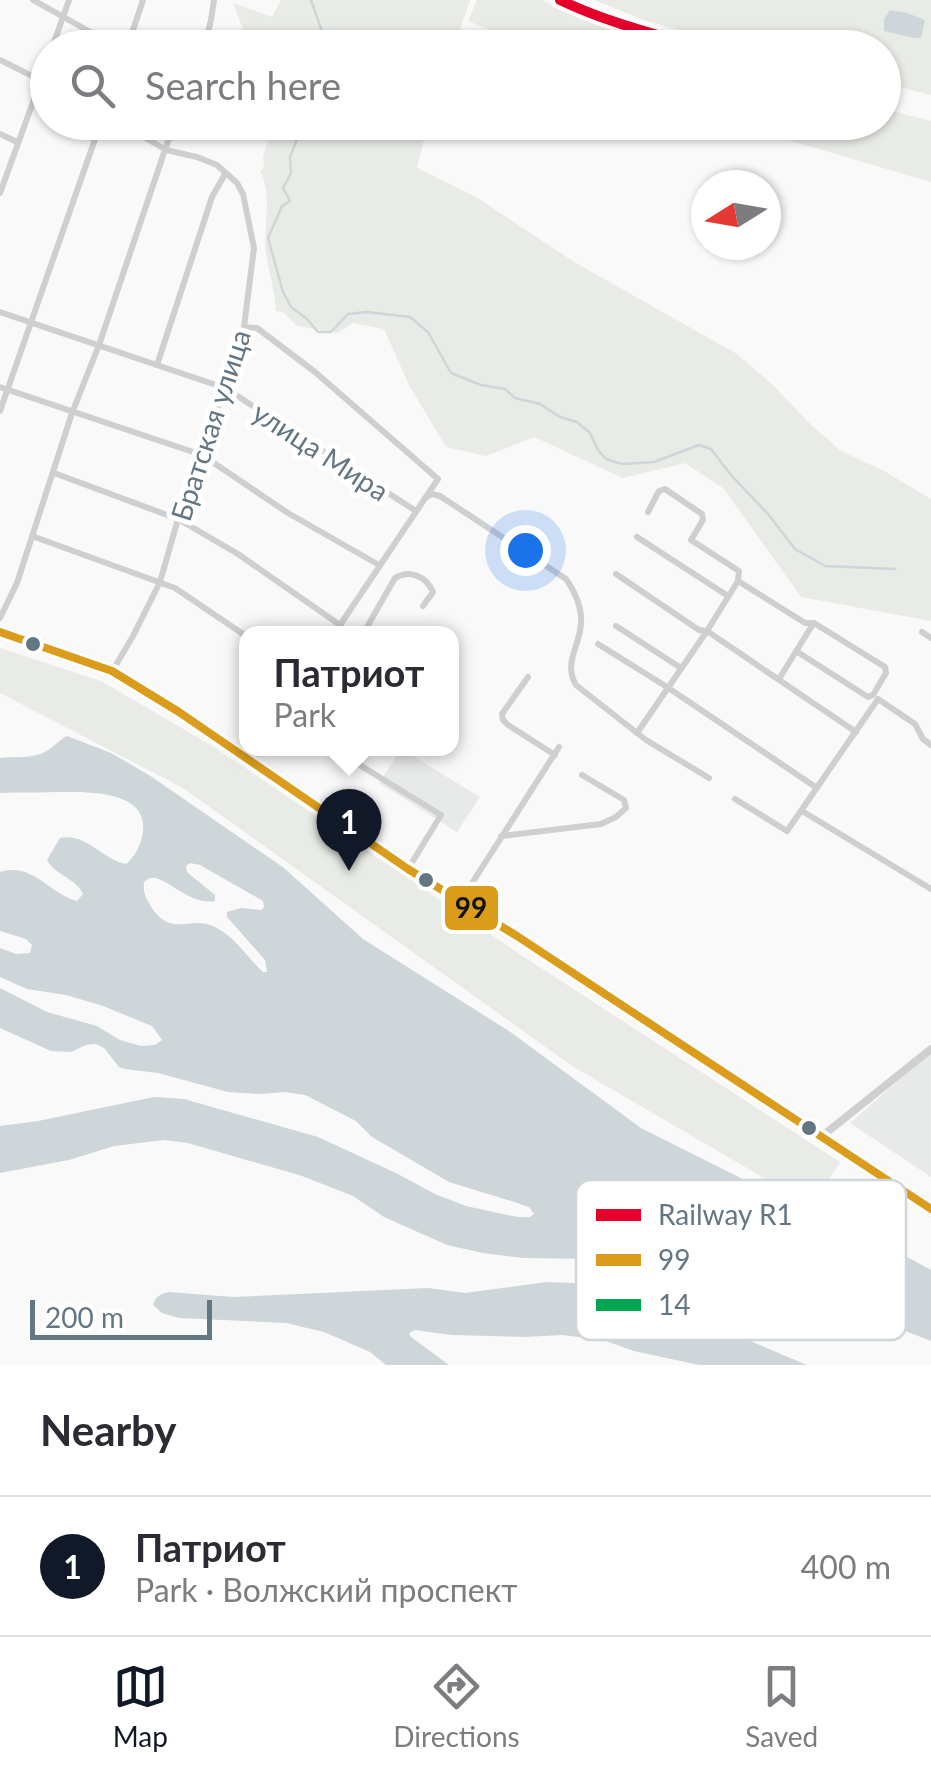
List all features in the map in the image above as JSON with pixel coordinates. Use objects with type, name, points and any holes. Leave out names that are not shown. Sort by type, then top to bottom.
[{"type":"main road","points":[[0,632],[112,672],[239,753]]},
{"type":"main road","points":[[243,756],[408,869],[517,936],[887,1180]]},
{"type":"main road","points":[[906,1193],[931,1209]]},
{"type":"street","points":[[33,0],[90,30]]},
{"type":"street","points":[[59,30],[69,0]]},
{"type":"street","points":[[130,30],[143,0]]},
{"type":"street","points":[[209,30],[214,0]]},
{"type":"street","points":[[0,60],[30,75]]},
{"type":"street","points":[[0,193],[30,113]]},
{"type":"street","points":[[0,134],[17,142]]},
{"type":"street","points":[[0,411],[4,388],[31,324],[95,140]]},
{"type":"street","points":[[149,140],[166,150],[217,165],[225,174],[212,197],[156,366]]},
{"type":"street","points":[[0,618],[17,583],[72,412],[99,345],[169,140]]},
{"type":"street","name":"Братская улица","points":[[112,672],[160,582],[244,327],[254,248],[243,194],[225,174]]},
{"type":"street","name":"улица Мира","points":[[0,312],[224,388],[416,511]]},
{"type":"street","points":[[54,473],[178,519],[238,554],[340,625],[438,480],[315,372],[257,328],[244,327]]},
{"type":"street","points":[[4,388],[202,456],[288,513],[379,564]]},
{"type":"street","points":[[637,732],[738,580],[738,572],[691,540],[703,520],[702,514],[665,490],[659,491],[648,512]]},
{"type":"street","points":[[425,498],[432,494],[440,496],[566,579],[576,593],[582,622],[571,657],[572,680],[637,732],[709,778]]},
{"type":"street","points":[[32,536],[175,588],[239,631]]},
{"type":"street","points":[[638,537],[728,596]]},
{"type":"street","points":[[367,626],[394,578],[402,574],[419,576],[430,585],[433,592],[423,606]]},
{"type":"street","points":[[616,574],[856,732]]},
{"type":"street","points":[[738,580],[885,667],[886,673],[868,697],[796,651]]},
{"type":"street","points":[[780,679],[814,623]]},
{"type":"street","points":[[616,626],[680,668]]},
{"type":"street","points":[[922,632],[931,638]]},
{"type":"street","points":[[598,644],[817,788]]},
{"type":"street","points":[[460,902],[557,751],[503,720],[502,714],[528,677]]},
{"type":"street","points":[[735,799],[787,832],[878,699],[915,724],[923,739],[931,744]]},
{"type":"street","points":[[252,762],[256,756]]},
{"type":"street","points":[[345,756],[440,815],[408,869]]},
{"type":"street","points":[[501,836],[601,824],[616,818],[626,808],[624,800],[582,775]]},
{"type":"street","points":[[802,811],[931,889]]},
{"type":"street","points":[[821,1137],[931,1049]]},
{"type":"shaded area","points":[[281,0],[470,0],[460,30],[243,30],[233,3],[272,17]]},
{"type":"shaded area","points":[[477,0],[542,0],[614,30],[491,30],[468,21]]},
{"type":"shaded area","points":[[594,0],[931,0],[931,95],[901,87],[901,30],[681,30]]},
{"type":"shaded area","points":[[890,10],[925,20],[921,38],[901,35],[901,30],[884,30],[884,19]]},
{"type":"shaded area","points":[[901,113],[931,121],[931,182],[789,140],[901,140]]},
{"type":"shaded area","points":[[268,140],[424,140],[417,168],[476,197],[574,262],[737,354],[841,451],[931,499],[931,621],[801,597],[723,488],[685,463],[623,478],[534,437],[486,456],[446,447],[409,385],[384,329],[353,323],[338,333],[297,326],[283,312],[276,311],[266,253],[267,201],[260,171],[264,167]]},
{"type":"shaded area","points":[[0,648],[101,681],[214,747],[521,955],[840,1162],[829,1180],[767,1180],[572,1066],[183,788],[0,693]]},
{"type":"shaded area","points":[[67,736],[111,753],[152,777],[284,868],[363,939],[509,1031],[641,1128],[744,1180],[576,1180],[576,1259],[523,1258],[447,1245],[384,1217],[353,1196],[302,1176],[188,1143],[164,1140],[114,1146],[69,1160],[0,1173],[0,1126],[154,1097],[184,1099],[318,1137],[466,1206],[517,1217],[534,1214],[529,1207],[449,1182],[372,1137],[356,1121],[305,1095],[228,1092],[119,1067],[96,1044],[71,1052],[51,1051],[0,1028],[0,988],[47,1012],[97,1026],[120,1040],[141,1046],[162,1040],[152,1026],[103,1006],[27,989],[0,977],[0,948],[16,954],[30,953],[32,945],[26,939],[0,931],[0,872],[22,871],[77,901],[83,894],[80,889],[47,860],[60,838],[86,842],[126,864],[135,854],[143,831],[142,817],[135,807],[111,795],[0,793],[0,758],[48,750]],"holes":[[[190,863],[263,901],[261,910],[241,908],[227,912],[227,917],[265,960],[267,972],[215,927],[166,921],[150,905],[144,882],[157,878],[196,899],[215,901],[215,895],[187,872]]]},
{"type":"shaded area","points":[[396,756],[413,756],[480,797],[457,832],[379,783]]},
{"type":"shaded area","points":[[931,1052],[931,1177],[850,1123]]},
{"type":"shaded area","points":[[906,1256],[931,1270],[931,1341],[906,1331]]},
{"type":"shaded area","points":[[547,1282],[576,1284],[576,1337],[451,1335],[415,1330],[409,1333],[411,1337],[449,1365],[386,1365],[370,1352],[324,1332],[286,1323],[179,1318],[162,1313],[153,1305],[159,1296],[169,1292],[233,1297],[428,1288],[465,1293]]},
{"type":"shaded area","points":[[603,1340],[750,1340],[807,1365],[699,1365]]},
{"type":"waterway","points":[[311,0],[322,30]]},
{"type":"waterway","points":[[297,140],[290,157],[291,173],[283,188],[290,201],[282,206],[268,238],[283,292],[291,307],[318,332],[331,332],[348,314],[410,317],[428,332],[451,373],[505,389],[515,398],[540,404],[577,422],[590,433],[606,459],[622,464],[654,462],[699,445],[711,449],[795,549],[825,566],[895,569]]},
{"type":"rail line","name":"R1","points":[[560,0],[642,30]]},
{"type":"transit line","name":"99","points":[[0,632],[112,671],[239,753]]},
{"type":"transit line","name":"99","points":[[243,756],[408,869],[517,936],[887,1180]]},
{"type":"transit line","name":"99","points":[[906,1193],[931,1209]]},
{"type":"place","name":"Патриот","points":[[349,871]]}]
